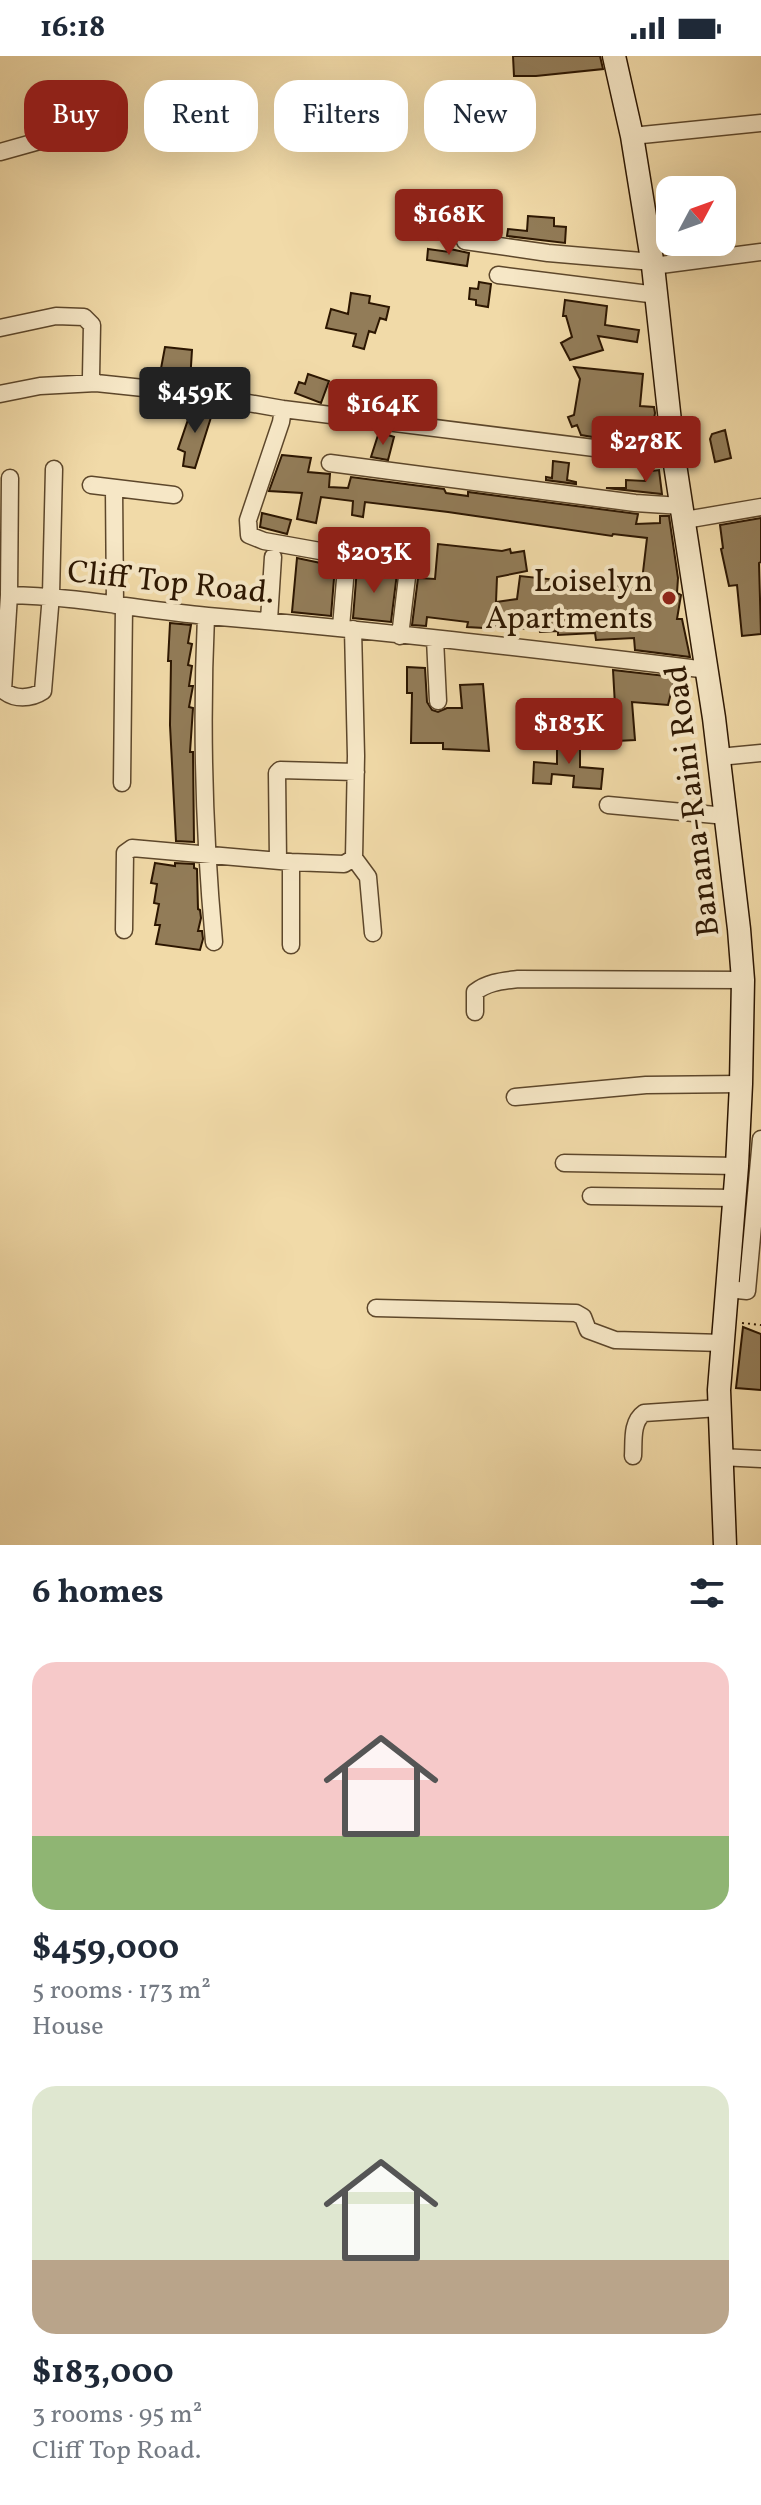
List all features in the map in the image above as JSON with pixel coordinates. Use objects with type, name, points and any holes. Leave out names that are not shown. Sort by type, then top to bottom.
[{"type":"main road","name":"Banana-Raini Road","points":[[614,56],[632,136],[653,264],[674,458],[708,670],[748,992],[719,1408],[725,1545]]},
{"type":"street","points":[[632,136],[761,123]]},
{"type":"street","points":[[0,152],[24,145]]},
{"type":"street","points":[[465,241],[653,264],[761,252]]},
{"type":"street","points":[[498,275],[657,295]]},
{"type":"street","points":[[0,328],[61,315],[84,317],[92,325],[91,377],[96,383]]},
{"type":"street","points":[[0,394],[40,386],[96,383],[674,458]]},
{"type":"street","points":[[283,409],[248,520],[249,535],[347,562],[347,628],[356,772],[354,858],[368,877],[373,933]]},
{"type":"street","points":[[330,463],[635,503],[684,513],[761,507]]},
{"type":"street","points":[[10,478],[9,595],[3,690],[17,697],[43,691],[51,595],[54,469]]},
{"type":"street","points":[[91,485],[174,495]]},
{"type":"street","points":[[114,488],[122,783]]},
{"type":"street","points":[[269,620],[273,557]]},
{"type":"street","points":[[400,636],[407,577]]},
{"type":"street","name":"Cliff Top Road.","points":[[9,595],[51,595],[206,616],[347,628],[708,670]]},
{"type":"street","points":[[206,616],[203,655],[206,856],[214,942]]},
{"type":"street","points":[[435,639],[438,701]]},
{"type":"street","points":[[719,757],[761,753]]},
{"type":"street","points":[[291,945],[277,773],[280,770],[356,772]]},
{"type":"street","points":[[608,805],[726,816]]},
{"type":"street","points":[[124,930],[125,853],[128,849],[147,848],[285,862],[344,864],[354,858]]},
{"type":"street","points":[[475,1012],[475,992],[493,982],[505,980],[652,978],[748,992]]},
{"type":"street","points":[[515,1097],[646,1085],[741,1084]]},
{"type":"street","points":[[727,1289],[747,1291],[761,1139]]},
{"type":"street","points":[[564,1163],[737,1166]]},
{"type":"street","points":[[591,1196],[734,1198]]},
{"type":"street","points":[[376,1308],[576,1313],[583,1317],[588,1330],[615,1340],[723,1343]]},
{"type":"street","points":[[633,1456],[636,1425],[644,1413],[719,1408]]},
{"type":"street","points":[[720,1457],[761,1459]]},
{"type":"building","points":[[513,56],[600,56],[603,69],[514,76]]},
{"type":"building","points":[[528,216],[554,218],[554,226],[566,227],[565,243],[507,236],[508,229],[527,231]]},
{"type":"building","points":[[428,249],[469,253],[467,266],[427,260]]},
{"type":"building","points":[[479,282],[491,284],[488,307],[476,305],[476,300],[469,299],[470,288],[478,289]]},
{"type":"building","points":[[351,293],[370,296],[369,303],[389,307],[386,320],[380,318],[375,333],[369,331],[364,349],[353,346],[356,334],[326,328],[331,309],[348,314]]},
{"type":"building","points":[[565,300],[607,306],[605,325],[639,330],[637,342],[598,336],[603,350],[570,360],[561,343],[572,337],[566,316],[563,316]]},
{"type":"building","points":[[165,347],[192,350],[190,382],[159,379]]},
{"type":"building","points":[[574,367],[643,374],[640,406],[654,407],[655,413],[650,444],[618,440],[620,418],[597,431],[599,438],[581,435],[577,425],[572,427],[568,417],[574,415],[580,379]]},
{"type":"building","points":[[308,374],[329,381],[321,403],[295,393],[299,382],[305,384]]},
{"type":"building","points":[[193,405],[213,411],[195,468],[183,466],[185,452],[178,449]]},
{"type":"building","points":[[725,430],[731,458],[715,462],[710,439],[712,434]]},
{"type":"building","points":[[379,432],[394,437],[388,460],[371,457]]},
{"type":"building","points":[[282,455],[311,458],[308,472],[330,474],[329,487],[348,488],[351,477],[444,489],[446,493],[468,496],[468,492],[638,514],[636,524],[660,523],[660,516],[669,516],[678,578],[677,593],[681,595],[677,619],[682,619],[690,657],[635,650],[634,638],[596,640],[595,633],[558,635],[558,631],[511,629],[510,625],[467,627],[468,622],[427,617],[426,626],[412,625],[418,578],[435,579],[438,544],[502,551],[510,549],[511,553],[524,551],[527,571],[497,577],[496,602],[517,599],[520,576],[641,589],[647,538],[612,536],[365,502],[363,517],[352,515],[353,501],[321,497],[316,523],[297,519],[302,493],[269,491]]},
{"type":"building","points":[[553,461],[569,463],[567,480],[576,484],[546,480],[546,477],[552,478]]},
{"type":"building","points":[[659,470],[662,494],[606,488],[626,488],[626,480],[645,481],[644,472]]},
{"type":"building","points":[[262,513],[291,520],[287,534],[260,527]]},
{"type":"building","points":[[761,518],[761,634],[742,636],[737,585],[729,586],[721,549],[720,525]]},
{"type":"building","points":[[297,558],[335,566],[331,616],[292,612]]},
{"type":"building","points":[[357,568],[397,573],[391,622],[353,618]]},
{"type":"building","points":[[170,623],[191,625],[188,643],[192,644],[188,665],[192,666],[189,686],[193,686],[189,707],[193,708],[190,752],[193,752],[194,842],[176,841],[170,725],[171,661],[168,661]]},
{"type":"building","points":[[407,667],[425,668],[427,702],[432,710],[438,712],[447,708],[462,708],[460,685],[483,684],[489,751],[443,749],[443,743],[411,743],[412,693],[407,693]]},
{"type":"building","points":[[613,670],[675,677],[668,705],[632,702],[635,740],[617,741]]},
{"type":"building","points":[[565,735],[580,735],[580,767],[603,769],[601,789],[573,787],[574,776],[552,774],[551,784],[533,783],[534,762],[557,764],[557,738],[565,738]]},
{"type":"building","points":[[155,863],[175,866],[175,863],[194,864],[197,869],[201,918],[198,931],[202,931],[203,939],[200,950],[156,944],[160,925],[155,925],[159,904],[154,903],[157,884],[151,883]]},
{"type":"building","points":[[743,1327],[761,1334],[761,1390],[736,1388]]},
{"type":"place","name":"Loiselyn Apartments","points":[[669,598]]}]
